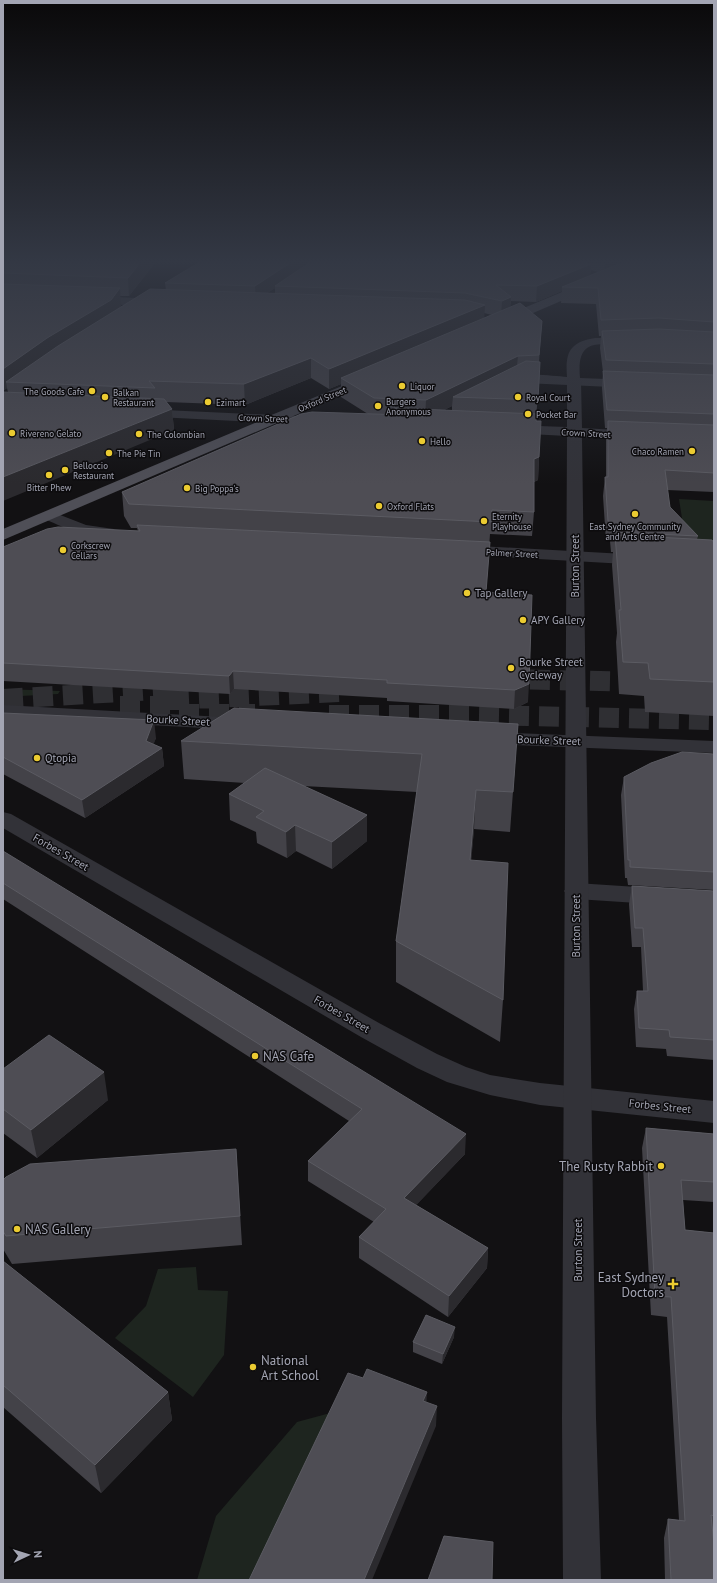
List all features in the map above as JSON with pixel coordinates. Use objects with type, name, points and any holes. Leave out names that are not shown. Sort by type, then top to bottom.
[{"type":"main road","name":"Oxford Street","points":[[3,535],[383,373]]},
{"type":"street","name":"Burton Street","points":[[582,1580],[579,1418],[576,891],[577,741],[575,637],[576,557],[574,381],[572,370],[573,356],[576,349],[582,345],[599,342],[644,341]]},
{"type":"street","points":[[501,389],[522,379],[644,384]]},
{"type":"street","name":"Crown Street","points":[[127,413],[334,422]]},
{"type":"street","name":"Crown Street","points":[[494,428],[647,435]]},
{"type":"street","points":[[50,516],[82,529],[103,533],[122,534]]},
{"type":"street","name":"Palmer Street","points":[[441,549],[662,561]]},
{"type":"street","name":"Bourke Street","points":[[3,711],[262,725]]},
{"type":"street","name":"Bourke Street","points":[[466,736],[714,747]]},
{"type":"street","name":"Forbes Street","points":[[3,819],[370,1030],[427,1061],[457,1075],[490,1085],[526,1092],[714,1112]]},
{"type":"street","points":[[576,891],[714,900]]},
{"type":"shaded area","points":[[679,499],[714,501],[714,545],[686,544]]},
{"type":"shaded area","points":[[3,689],[60,691],[58,694],[3,697]]},
{"type":"shaded area","points":[[196,1267],[198,1290],[228,1291],[224,1355],[193,1397],[115,1338],[146,1306],[158,1269]]},
{"type":"shaded area","points":[[334,1412],[254,1580],[197,1580],[216,1516],[297,1422]]},
{"type":"building","points":[[3,337],[49,337],[47,338],[3,369]]},
{"type":"building","points":[[73,337],[407,337],[329,369],[311,358],[244,384],[149,381],[155,388],[6,382]]},
{"type":"building","points":[[439,337],[541,337],[539,355],[518,356],[426,400],[374,398],[341,378]]},
{"type":"building","points":[[603,337],[714,337],[714,364],[606,360]]},
{"type":"building","points":[[526,361],[540,362],[538,400],[453,397]]},
{"type":"building","points":[[603,371],[714,375],[714,414],[607,410]]},
{"type":"building","points":[[3,392],[164,399],[172,409],[3,477]]},
{"type":"building","points":[[394,408],[537,414],[536,421],[541,421],[539,457],[534,459],[534,512],[492,510],[491,522],[129,504],[122,492],[301,414],[312,412],[405,415]]},
{"type":"building","points":[[608,421],[714,425],[714,473],[665,470],[670,507],[698,536],[613,532],[612,522],[608,521],[605,477],[608,477]]},
{"type":"building","points":[[137,525],[490,542],[486,592],[532,595],[529,684],[515,690],[387,683],[387,680],[233,671],[229,676],[3,663],[3,547],[47,529],[58,527],[140,531]]},
{"type":"building","points":[[615,535],[712,540],[714,543],[714,682],[650,679],[648,663],[623,662],[619,610],[621,610]]},
{"type":"building","points":[[234,708],[518,724],[513,792],[476,790],[470,860],[508,863],[503,1000],[396,941],[422,754],[181,741]]},
{"type":"building","points":[[3,713],[154,720],[146,741],[162,748],[82,800],[3,757]]},
{"type":"building","points":[[682,752],[714,754],[714,872],[630,867],[630,860],[628,860],[624,777],[651,763]]},
{"type":"building","points":[[265,768],[367,815],[332,842],[295,825],[286,832],[256,817],[264,811],[229,794]]},
{"type":"building","points":[[3,851],[466,1134],[404,1198],[488,1248],[449,1296],[359,1237],[386,1209],[308,1161],[362,1109],[3,883]]},
{"type":"building","points":[[632,886],[714,891],[714,1040],[670,1037],[669,1030],[639,1028],[637,991],[648,991],[643,928],[635,928]]},
{"type":"building","points":[[49,1035],[104,1072],[31,1130],[3,1109],[3,1069]]},
{"type":"building","points":[[646,1128],[714,1134],[714,1182],[681,1180],[685,1230],[714,1233],[714,1516],[711,1515],[714,1545],[714,1580],[671,1580],[668,1519],[685,1521],[671,1297],[655,1296]]},
{"type":"building","points":[[236,1149],[240,1216],[6,1236],[3,1231],[3,1180],[30,1164]]},
{"type":"building","points":[[3,1261],[168,1392],[95,1465],[3,1385]]},
{"type":"building","points":[[426,1315],[455,1327],[443,1354],[413,1342]]},
{"type":"building","points":[[367,1369],[427,1392],[423,1401],[437,1406],[364,1580],[249,1580],[348,1373],[363,1378]]},
{"type":"building","points":[[444,1536],[493,1542],[492,1580],[428,1580]]},
{"type":"tunnel","points":[[500,679],[647,682]]},
{"type":"tunnel","points":[[3,699],[187,688]]},
{"type":"tunnel","points":[[169,700],[341,692]]},
{"type":"tunnel","points":[[120,706],[186,706]]},
{"type":"tunnel","points":[[179,714],[255,714]]},
{"type":"tunnel","points":[[329,715],[477,715],[714,720]]},
{"type":"place","name":"Liquor","points":[[402,386]]},
{"type":"place","name":"The Goods Cafe","points":[[92,391]]},
{"type":"place","name":"Balkan Restaurant","points":[[105,397]]},
{"type":"place","name":"Royal Court","points":[[518,397]]},
{"type":"place","name":"Ezimart","points":[[208,402]]},
{"type":"place","name":"Burgers Anonymous","points":[[378,406]]},
{"type":"place","name":"Pocket Bar","points":[[528,414]]},
{"type":"place","name":"Rivereno Gelato","points":[[12,433]]},
{"type":"place","name":"The Colombian","points":[[139,434]]},
{"type":"place","name":"Hello","points":[[422,441]]},
{"type":"place","name":"Chaco Ramen","points":[[692,451]]},
{"type":"place","name":"The Pie Tin","points":[[109,453]]},
{"type":"place","name":"Belloccio Restaurant","points":[[65,470]]},
{"type":"place","name":"Bitter Phew","points":[[49,475]]},
{"type":"place","name":"Big Poppa's","points":[[187,488]]},
{"type":"place","name":"Oxford Flats","points":[[379,506]]},
{"type":"place","name":"East Sydney Community and Arts Centre","points":[[635,514]]},
{"type":"place","name":"Eternity Playhouse","points":[[484,521]]},
{"type":"place","name":"Corkscrew Cellars","points":[[63,550]]},
{"type":"place","name":"Tap Gallery","points":[[467,593]]},
{"type":"place","name":"APY Gallery","points":[[523,620]]},
{"type":"place","name":"Bourke Street Cycleway","points":[[511,668]]},
{"type":"place","name":"Qtopia","points":[[37,758]]},
{"type":"place","name":"NAS Cafe","points":[[255,1056]]},
{"type":"place","name":"The Rusty Rabbit","points":[[661,1166]]},
{"type":"place","name":"NAS Gallery","points":[[17,1229]]},
{"type":"place","name":"East Sydney Doctors","points":[[673,1284]]},
{"type":"place","name":"National Art School","points":[[253,1367]]}]
